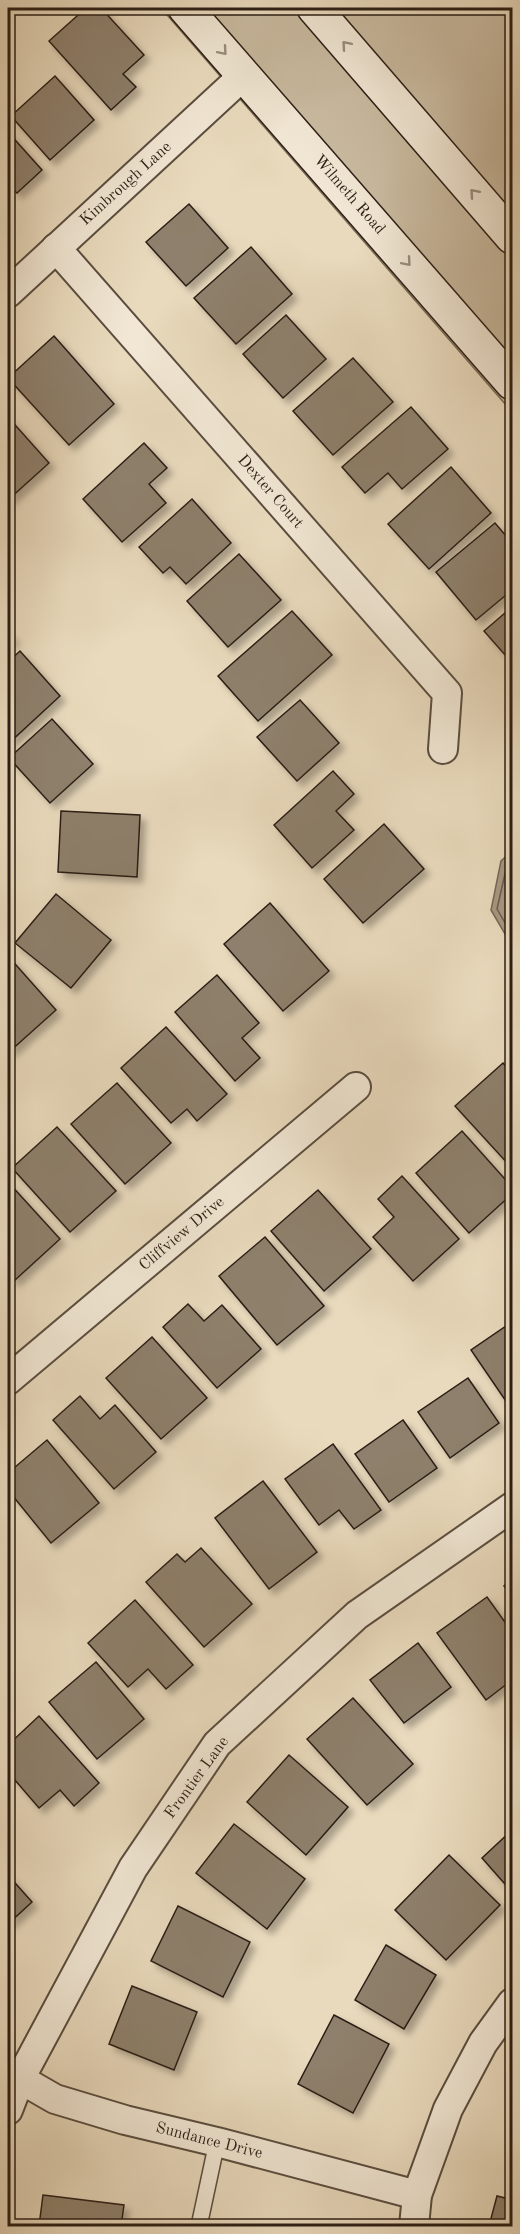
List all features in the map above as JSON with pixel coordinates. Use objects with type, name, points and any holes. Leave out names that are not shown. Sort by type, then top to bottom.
[{"type":"main road","name":"Wilmeth Road","points":[[185,8],[513,383]]},
{"type":"main road","points":[[314,8],[513,237]]},
{"type":"street","name":"Kimbrough Lane","points":[[8,293],[244,75]]},
{"type":"street","name":"Dexter Court","points":[[56,248],[447,693],[443,749]]},
{"type":"street","name":"Cliffview Drive","points":[[8,1380],[356,1087]]},
{"type":"street","name":"Frontier Lane","points":[[8,2110],[14,2076],[133,1868],[217,1744],[357,1615],[513,1506]]},
{"type":"street","points":[[414,2226],[417,2195],[444,2119],[483,2043],[513,2003]]},
{"type":"street","name":"Sundance Drive","points":[[14,2076],[55,2099],[125,2120],[417,2195]]},
{"type":"lane","points":[[199,2226],[217,2142]]},
{"type":"shaded area","points":[[161,8],[512,8],[512,412]]},
{"type":"water","points":[[512,851],[512,946],[491,910],[501,861]]},
{"type":"building","points":[[86,8],[101,8],[144,55],[123,74],[136,87],[111,110],[49,41]]},
{"type":"building","points":[[55,76],[94,120],[50,160],[11,116]]},
{"type":"building","points":[[8,132],[42,170],[17,193],[8,185]]},
{"type":"building","points":[[189,204],[228,248],[186,286],[146,242]]},
{"type":"building","points":[[251,247],[292,294],[236,344],[194,298]]},
{"type":"building","points":[[286,315],[326,359],[283,398],[243,354]]},
{"type":"building","points":[[54,336],[114,404],[69,445],[8,378]]},
{"type":"building","points":[[353,358],[393,402],[333,455],[293,411]]},
{"type":"building","points":[[411,407],[448,449],[402,489],[388,473],[365,493],[342,467]]},
{"type":"building","points":[[8,417],[49,463],[8,500]]},
{"type":"building","points":[[144,443],[167,468],[149,484],[166,503],[122,542],[83,499]]},
{"type":"building","points":[[451,467],[491,513],[429,569],[388,524]]},
{"type":"building","points":[[192,499],[231,543],[186,584],[170,567],[163,573],[139,547]]},
{"type":"building","points":[[495,523],[512,543],[512,590],[476,620],[436,572]]},
{"type":"building","points":[[239,554],[281,600],[228,647],[187,601]]},
{"type":"building","points":[[512,607],[512,651],[506,656],[484,631]]},
{"type":"building","points":[[292,611],[332,655],[258,721],[218,676]]},
{"type":"building","points":[[8,632],[14,639],[8,644]]},
{"type":"building","points":[[20,651],[60,696],[8,744],[8,662]]},
{"type":"building","points":[[300,700],[339,743],[297,781],[257,737]]},
{"type":"building","points":[[52,719],[93,764],[50,803],[9,758]]},
{"type":"building","points":[[333,771],[354,794],[336,811],[354,830],[312,868],[274,825]]},
{"type":"building","points":[[61,811],[140,815],[137,877],[58,872]]},
{"type":"building","points":[[384,824],[424,869],[363,923],[324,879]]},
{"type":"building","points":[[56,894],[111,940],[71,988],[15,943]]},
{"type":"building","points":[[270,903],[329,971],[283,1011],[224,944]]},
{"type":"building","points":[[8,956],[56,1010],[9,1052],[8,1050]]},
{"type":"building","points":[[217,975],[259,1023],[242,1038],[260,1058],[235,1081],[175,1012]]},
{"type":"building","points":[[166,1027],[227,1094],[197,1121],[187,1109],[171,1123],[121,1068]]},
{"type":"building","points":[[503,1063],[512,1074],[512,1162],[509,1165],[455,1106]]},
{"type":"building","points":[[117,1083],[171,1143],[125,1184],[71,1124]]},
{"type":"building","points":[[57,1127],[116,1191],[70,1232],[12,1168]]},
{"type":"building","points":[[462,1131],[512,1187],[512,1194],[469,1233],[416,1173]]},
{"type":"building","points":[[402,1176],[459,1239],[413,1281],[373,1237],[394,1217],[378,1199]]},
{"type":"building","points":[[9,1183],[60,1239],[14,1281],[8,1274]]},
{"type":"building","points":[[318,1190],[371,1249],[324,1291],[271,1231]]},
{"type":"building","points":[[265,1237],[324,1306],[277,1345],[219,1276]]},
{"type":"building","points":[[188,1304],[204,1321],[222,1305],[261,1349],[217,1388],[163,1327]]},
{"type":"building","points":[[512,1322],[512,1410],[471,1350]]},
{"type":"building","points":[[152,1337],[207,1398],[161,1439],[106,1378]]},
{"type":"building","points":[[468,1378],[499,1423],[450,1458],[418,1412]]},
{"type":"building","points":[[80,1396],[100,1419],[115,1405],[156,1452],[114,1489],[53,1420]]},
{"type":"building","points":[[403,1420],[437,1468],[389,1502],[355,1454]]},
{"type":"building","points":[[47,1440],[99,1503],[51,1543],[8,1490],[8,1473]]},
{"type":"building","points":[[333,1444],[381,1510],[354,1529],[339,1510],[319,1525],[285,1479]]},
{"type":"building","points":[[263,1481],[317,1552],[269,1589],[215,1518]]},
{"type":"building","points":[[201,1548],[252,1604],[204,1647],[146,1582],[177,1554],[185,1562]]},
{"type":"building","points":[[512,1579],[512,1598],[504,1586]]},
{"type":"building","points":[[487,1597],[512,1632],[512,1680],[486,1700],[437,1633]]},
{"type":"building","points":[[135,1600],[193,1665],[166,1689],[148,1669],[128,1687],[88,1643]]},
{"type":"building","points":[[418,1643],[451,1687],[404,1723],[370,1680]]},
{"type":"building","points":[[96,1662],[144,1719],[97,1759],[49,1702]]},
{"type":"building","points":[[353,1698],[413,1764],[367,1805],[307,1739]]},
{"type":"building","points":[[39,1716],[99,1783],[74,1806],[60,1790],[39,1808],[8,1772],[8,1745]]},
{"type":"building","points":[[289,1755],[348,1807],[306,1855],[247,1802]]},
{"type":"building","points":[[234,1824],[305,1879],[267,1929],[196,1873]]},
{"type":"building","points":[[512,1830],[512,1892],[482,1858]]},
{"type":"building","points":[[449,1855],[500,1905],[446,1960],[395,1910]]},
{"type":"building","points":[[8,1875],[32,1902],[8,1924]]},
{"type":"building","points":[[178,1906],[250,1942],[223,1997],[151,1961]]},
{"type":"building","points":[[386,1945],[436,1975],[404,2029],[355,2000]]},
{"type":"building","points":[[132,1986],[197,2012],[174,2070],[109,2044]]},
{"type":"building","points":[[334,2015],[389,2044],[353,2113],[298,2084]]},
{"type":"building","points":[[512,2187],[512,2226],[489,2226],[497,2196],[509,2199]]},
{"type":"building","points":[[43,2195],[124,2205],[121,2226],[39,2226]]}]
